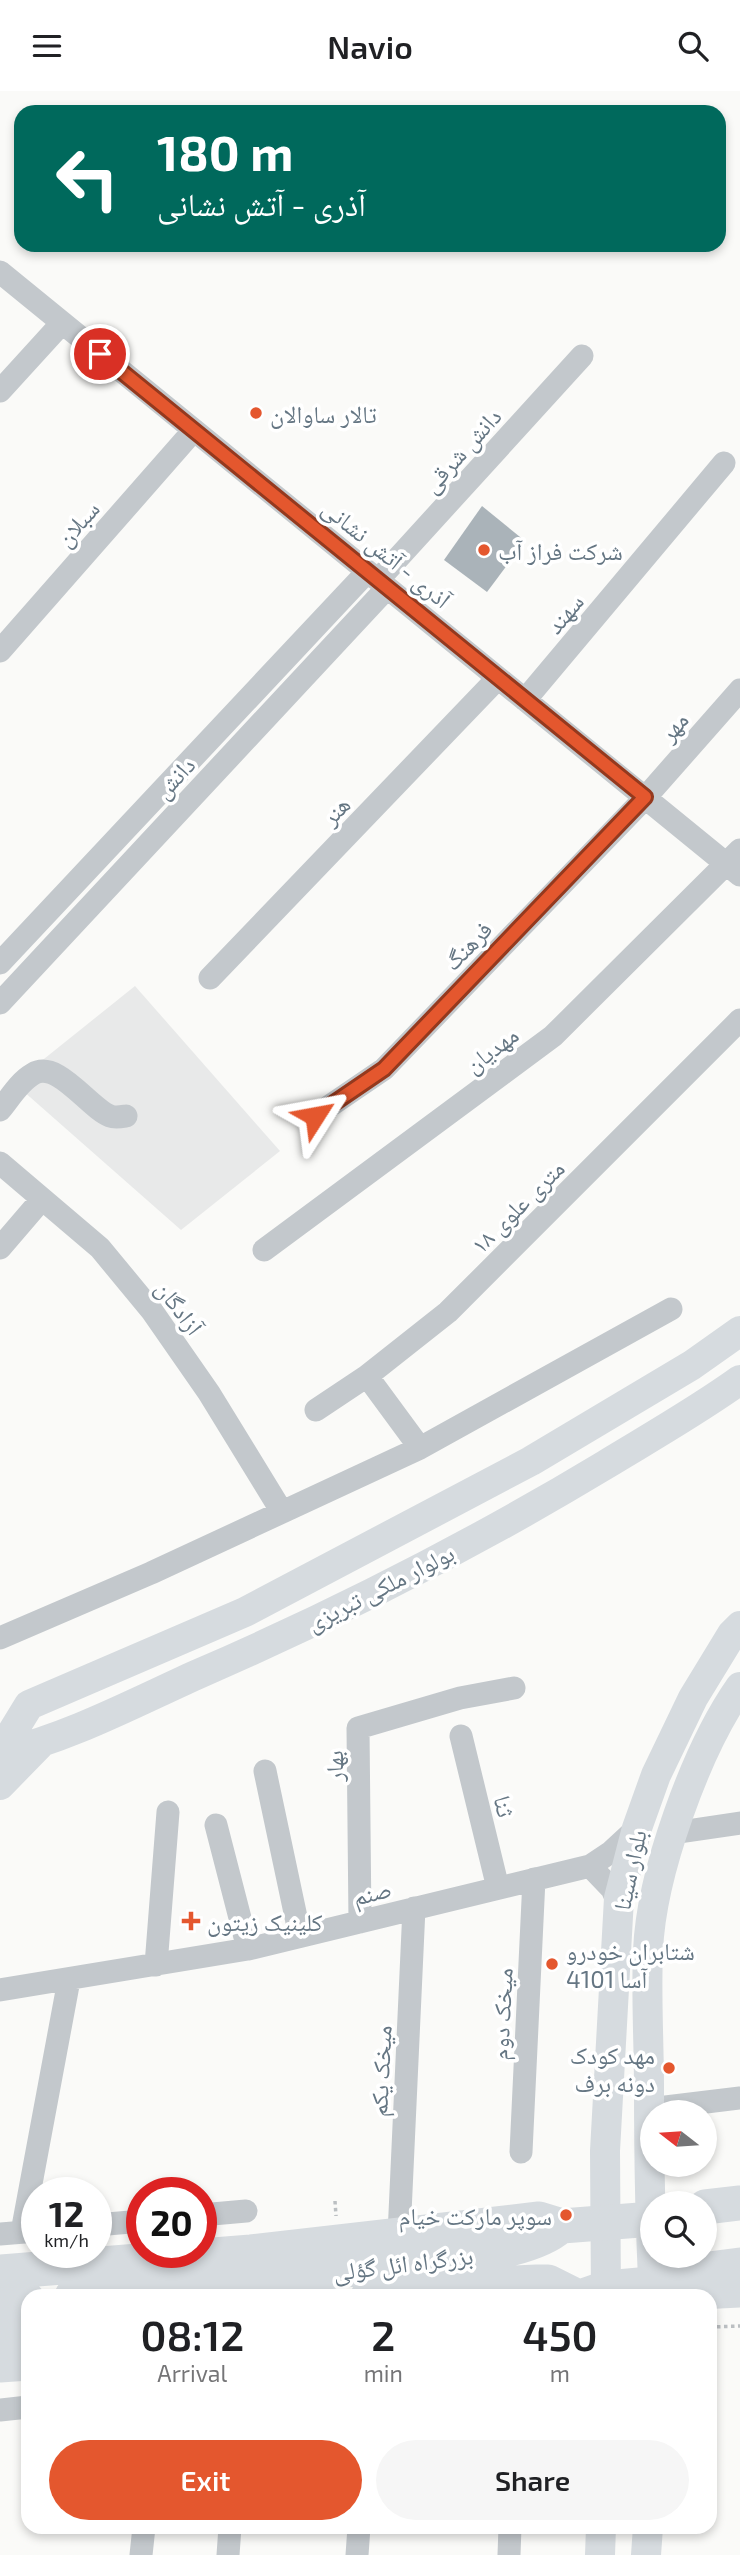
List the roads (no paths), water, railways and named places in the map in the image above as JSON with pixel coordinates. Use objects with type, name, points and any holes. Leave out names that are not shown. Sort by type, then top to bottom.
[{"type":"highway","points":[[717,2206],[740,2203]]},
{"type":"highway","points":[[0,2271],[251,2252],[539,2220],[562,2226],[640,2220]]},
{"type":"highway","name":"بزرگراه ائل گؤلی","points":[[157,2289],[476,2255],[543,2239],[562,2226]]},
{"type":"highway","points":[[717,2227],[740,2228]]},
{"type":"highway","points":[[660,2288],[701,2270],[740,2265]]},
{"type":"highway","name":"بزرگراه ائل گؤلی","points":[[431,2289],[537,2282],[574,2289]]},
{"type":"highway","points":[[717,2291],[740,2290]]},
{"type":"highway","points":[[0,2302],[21,2300]]},
{"type":"highway","points":[[0,2330],[21,2328]]},
{"type":"highway","points":[[0,2365],[21,2364]]},
{"type":"main road","name":"بولوار ملکی تبریزی","points":[[0,1753],[29,1705],[245,1612],[531,1461],[692,1365],[740,1331]]},
{"type":"main road","name":"بولوار ملکی تبریزی","points":[[0,1753],[39,1745],[256,1649],[381,1589],[549,1498],[712,1401],[740,1380]]},
{"type":"main road","name":"بلوار سینا","points":[[593,2289],[604,2223],[605,2151],[619,1905],[637,1828],[656,1775],[693,1698],[740,1626]]},
{"type":"main road","name":"بلوار سینا","points":[[649,2100],[648,1949],[654,1900],[673,1833],[703,1754],[740,1687]]},
{"type":"main road","points":[[0,1785],[39,1745]]},
{"type":"main road","name":"بلوار سینا","points":[[657,2268],[660,2288]]},
{"type":"main road","points":[[600,2555],[601,2534]]},
{"type":"main road","points":[[646,2555],[648,2534]]},
{"type":"street","name":"آذرى - آتش نشانى","points":[[0,272],[645,797],[736,863]]},
{"type":"street","points":[[0,391],[62,323]]},
{"type":"street","name":"دانش شرقی","points":[[378,580],[582,356]]},
{"type":"street","name":"سبلان","points":[[0,651],[194,430]]},
{"type":"street","name":"سهند","points":[[525,700],[724,463]]},
{"type":"street","name":"دانش","points":[[0,963],[378,580]]},
{"type":"street","name":"دانش","points":[[0,1003],[378,580]]},
{"type":"street","name":"هنر","points":[[210,978],[498,678]]},
{"type":"street","name":"مهر","points":[[645,797],[740,690]]},
{"type":"street","name":"فرهنگ","points":[[315,1116],[384,1069],[645,797]]},
{"type":"street","name":"مهدیان","points":[[264,1250],[553,1036],[736,863]]},
{"type":"street","name":"۱۸ متری علوی","points":[[316,1410],[367,1376],[447,1312],[740,1020]]},
{"type":"street","points":[[0,1110],[23,1082],[34,1073],[44,1071],[57,1074],[108,1116],[126,1116]]},
{"type":"street","name":"آزادگان","points":[[0,1164],[100,1248],[152,1311],[209,1393],[282,1512]]},
{"type":"street","points":[[0,1248],[42,1199]]},
{"type":"street","points":[[0,1638],[151,1573],[420,1448],[671,1308]]},
{"type":"street","points":[[367,1376],[420,1448]]},
{"type":"street","name":"بهار","points":[[360,1922],[358,1728],[460,1698],[514,1688]]},
{"type":"street","name":"ثنا","points":[[461,1736],[498,1888]]},
{"type":"street","points":[[265,1771],[300,1936]]},
{"type":"street","points":[[156,1965],[168,1812]]},
{"type":"street","points":[[673,1833],[740,1823]]},
{"type":"street","points":[[216,1825],[248,1949]]},
{"type":"street","points":[[619,1905],[612,1889],[590,1866],[611,1852],[637,1828]]},
{"type":"street","name":"صنم","points":[[0,1990],[248,1949],[590,1866]]},
{"type":"street","name":"میخک دوم","points":[[521,2152],[534,1879]]},
{"type":"street","name":"میخک یکم","points":[[399,2235],[414,1909]]},
{"type":"street","points":[[20,2232],[69,1980]]},
{"type":"street","points":[[718,2101],[740,2098]]},
{"type":"street","points":[[217,2214],[246,2211]]},
{"type":"street","points":[[0,2410],[21,2408]]},
{"type":"street","points":[[141,2555],[143,2534]]},
{"type":"street","points":[[228,2555],[230,2534]]},
{"type":"street","points":[[357,2555],[358,2534]]},
{"type":"street","points":[[509,2555],[510,2534]]},
{"type":"place","name":"تالار ساوالان","points":[[256,413]]},
{"type":"place","name":"شرکت فراز آب","points":[[484,550]]},
{"type":"place","name":"کلینیک زیتون","points":[[191,1921]]},
{"type":"place","name":"شتابران خودرو 4101 آسا","points":[[552,1964]]},
{"type":"place","name":"مهد کودک دونه برف","points":[[669,2068]]},
{"type":"place","name":"سوپر مارکت خیام","points":[[566,2215]]}]
